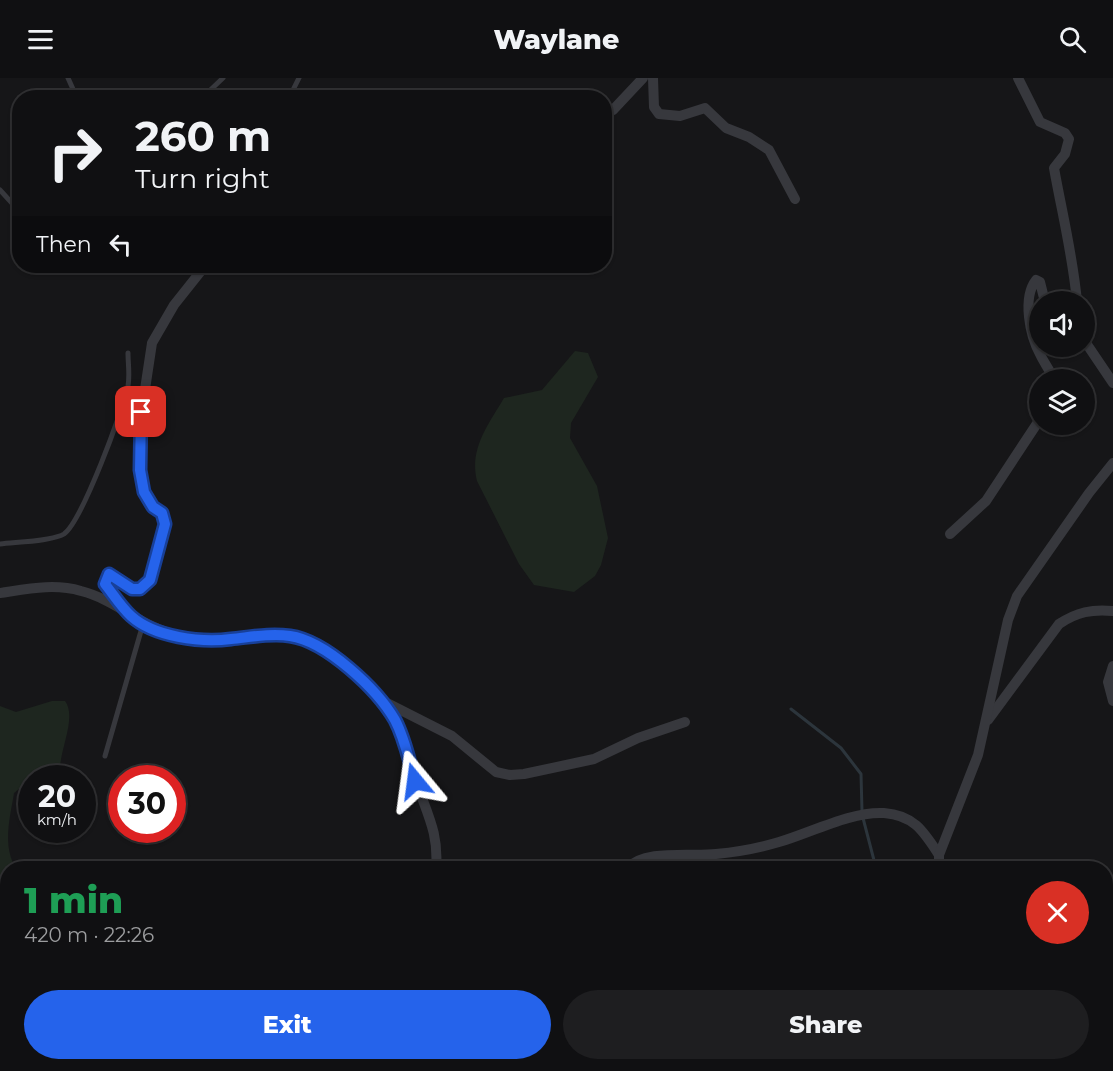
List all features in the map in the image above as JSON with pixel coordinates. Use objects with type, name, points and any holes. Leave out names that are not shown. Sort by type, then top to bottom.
[{"type":"street","points":[[612,110],[643,78]]},
{"type":"street","points":[[653,78],[654,107],[659,114],[680,116],[705,108],[726,128],[748,137],[769,150],[795,199]]},
{"type":"street","points":[[1018,78],[1040,122],[1065,133],[1069,138],[1065,154],[1054,168],[1061,212],[1073,260],[1076,291]]},
{"type":"street","points":[[131,616],[105,584],[109,574],[132,589],[140,589],[150,580],[165,524],[162,513],[153,507],[144,492],[140,470],[139,429],[152,343],[174,305],[199,273]]},
{"type":"street","points":[[1030,291],[1036,280],[1040,282],[1042,291]]},
{"type":"street","points":[[1095,357],[1113,383]]},
{"type":"street","points":[[950,534],[986,501],[1029,435]]},
{"type":"street","points":[[939,861],[939,855],[978,755],[1008,620],[1017,596],[1089,492],[1113,463]]},
{"type":"street","points":[[0,593],[44,587],[81,591],[104,600],[153,629],[193,638],[219,640],[256,635],[281,635],[305,639],[330,654],[381,700],[452,736],[496,772],[510,775],[594,759],[638,738],[685,722]]},
{"type":"street","points":[[984,725],[1059,624],[1073,614],[1091,610],[1113,611]]},
{"type":"street","points":[[1113,666],[1108,682],[1113,701]]},
{"type":"street","points":[[381,700],[402,737],[415,781],[434,828],[438,847],[437,861]]},
{"type":"street","points":[[639,861],[644,858],[716,854],[777,842],[844,820],[883,813],[906,817],[916,823],[939,855]]},
{"type":"lane","points":[[210,90],[223,78]]},
{"type":"lane","points":[[0,190],[12,203]]},
{"type":"lane","points":[[0,544],[64,534],[72,523],[96,475],[120,415],[128,383],[128,353]]},
{"type":"lane","points":[[105,756],[143,624]]},
{"type":"shaded area","points":[[575,351],[588,353],[598,377],[571,423],[570,438],[597,486],[608,538],[601,565],[595,576],[574,592],[534,585],[519,564],[477,481],[475,469],[478,448],[486,428],[504,398],[542,390]]},
{"type":"shaded area","points":[[52,701],[65,701],[69,716],[60,765],[18,765],[18,790],[14,793],[8,832],[9,851],[13,861],[0,861],[0,706],[16,712]]},
{"type":"waterway","points":[[791,709],[841,748],[861,774],[862,811]]},
{"type":"waterway","points":[[863,818],[874,861]]},
{"type":"route","points":[[141,412],[140,470],[144,492],[153,507],[162,513],[165,524],[150,580],[140,589],[132,589],[109,574],[105,584],[131,616],[153,629],[180,636],[219,640],[256,635],[281,635],[305,639],[317,645],[352,672],[381,700],[395,721],[402,737],[415,781]]}]
